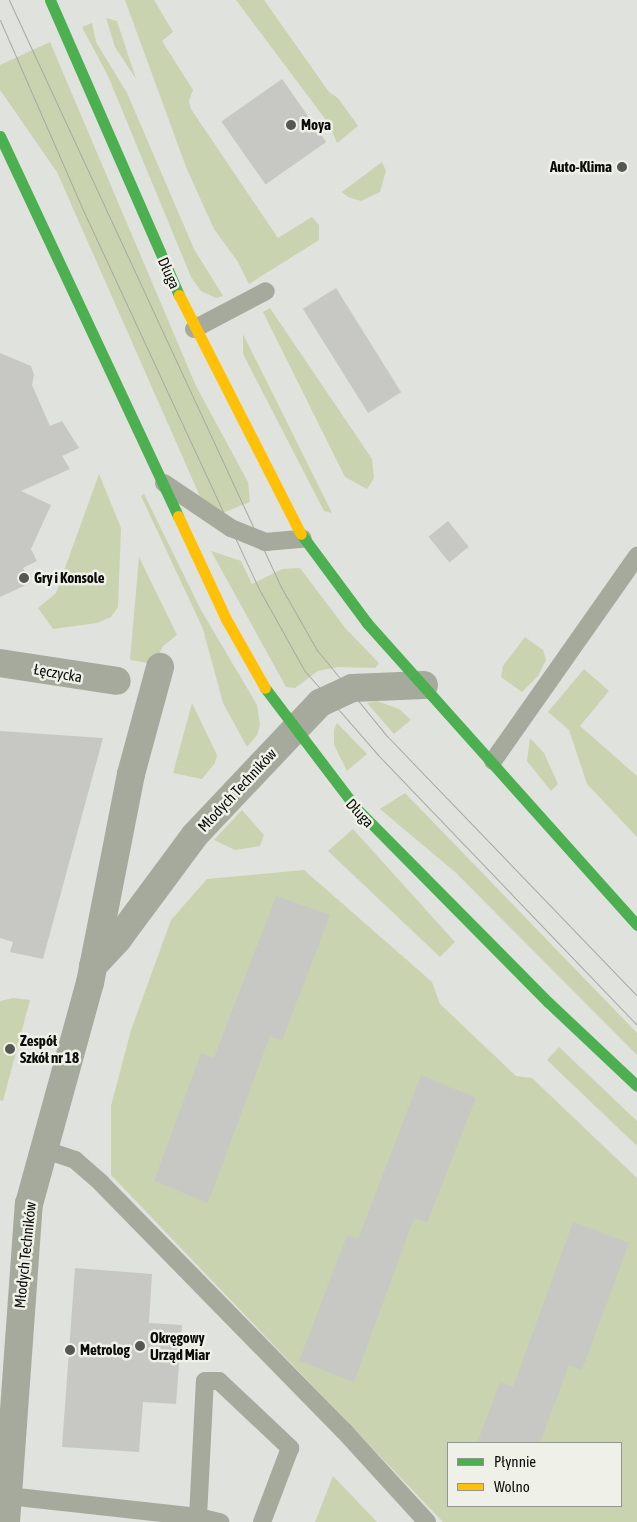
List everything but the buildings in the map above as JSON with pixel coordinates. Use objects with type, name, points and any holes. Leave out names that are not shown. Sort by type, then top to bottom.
[{"type":"street","name":"Długa","points":[[50,0],[194,329],[303,539],[362,617],[493,761],[637,925]]},
{"type":"street","name":"Długa","points":[[0,136],[226,619],[273,702],[341,792],[378,832],[548,1002],[637,1086]]},
{"type":"street","name":"Łęczycka","points":[[0,662],[117,682]]},
{"type":"street","name":"Młodych Techników","points":[[7,1509],[24,1238],[29,1204],[93,966],[131,774],[160,667]]},
{"type":"street","name":"Młodych Techników","points":[[93,966],[118,939],[195,835],[320,703],[352,688],[424,686]]},
{"type":"lane","points":[[194,329],[266,291]]},
{"type":"lane","points":[[161,481],[231,528],[265,542],[303,539]]},
{"type":"lane","points":[[493,761],[637,556]]},
{"type":"lane","points":[[43,1149],[75,1160],[101,1183],[344,1431],[427,1522]]},
{"type":"lane","points":[[198,1517],[205,1381],[219,1381],[290,1448],[262,1522]]},
{"type":"lane","points":[[7,1509],[198,1517],[220,1522]]},
{"type":"green space","points":[[125,0],[154,0],[173,32],[162,41],[193,90],[189,101],[191,109],[278,238],[312,217],[319,225],[319,240],[249,284],[238,262],[214,229],[186,167]]},
{"type":"green space","points":[[236,0],[264,0],[329,92],[338,98],[358,126],[337,143],[329,124]]},
{"type":"green space","points":[[106,18],[117,21],[136,79],[115,47]]},
{"type":"green space","points":[[92,23],[96,42],[127,93],[194,249],[223,296],[216,298],[201,291],[191,277],[108,76],[82,27]]},
{"type":"green space","points":[[50,42],[196,386],[248,482],[250,502],[220,514],[202,501],[57,172],[0,90],[0,65]]},
{"type":"green space","points":[[382,162],[386,171],[380,192],[361,201],[348,197],[342,192]]},
{"type":"green space","points":[[270,308],[372,459],[374,478],[367,489],[345,477],[263,312]]},
{"type":"green space","points":[[243,334],[332,513],[324,511],[243,354]]},
{"type":"green space","points":[[99,474],[121,528],[118,607],[111,617],[97,623],[53,629],[38,608],[56,593]]},
{"type":"green space","points":[[144,494],[201,610],[257,705],[260,725],[257,735],[247,747],[223,703],[203,629],[141,496]]},
{"type":"green space","points":[[211,551],[241,561],[252,584],[282,569],[300,568],[346,629],[379,663],[375,668],[338,667],[318,671],[295,688],[286,687]]},
{"type":"green space","points":[[139,557],[177,635],[163,646],[154,664],[130,660]]},
{"type":"green space","points":[[525,637],[543,650],[546,660],[538,676],[522,692],[501,677],[503,666]]},
{"type":"green space","points":[[584,669],[609,691],[580,726],[637,776],[637,837],[587,784],[569,730],[548,712]]},
{"type":"green space","points":[[377,701],[399,709],[411,720],[394,734],[367,703]]},
{"type":"green space","points":[[192,703],[217,755],[215,763],[202,779],[173,773]]},
{"type":"green space","points":[[337,723],[367,754],[347,771],[334,745],[334,730]]},
{"type":"green space","points":[[530,738],[544,753],[558,784],[551,791],[527,761]]},
{"type":"green space","points":[[405,793],[637,1033],[637,1055],[455,872],[380,809]]},
{"type":"green space","points":[[242,810],[264,835],[260,846],[235,850],[214,840]]},
{"type":"green space","points":[[353,829],[455,942],[440,957],[328,851]]},
{"type":"green space","points":[[304,870],[432,982],[440,1004],[516,1076],[532,1078],[637,1178],[637,1522],[443,1522],[111,1175],[111,1106],[131,1030],[171,920],[207,879]]},
{"type":"green space","points":[[13,998],[30,1000],[3,1101],[0,1100],[0,1001]]},
{"type":"green space","points":[[559,1047],[637,1121],[637,1146],[547,1060]]},
{"type":"green space","points":[[333,1476],[377,1522],[315,1522]]},
{"type":"tram line","points":[[9,0],[281,587],[317,650],[387,736],[637,996]]},
{"type":"tram line","points":[[0,20],[83,210],[259,589],[304,670],[379,756],[637,1025]]},
{"type":"traffic: fast","points":[[50,0],[179,295]]},
{"type":"traffic: fast","points":[[0,136],[178,516]]},
{"type":"traffic: fast","points":[[301,534],[367,623],[637,925]]},
{"type":"traffic: fast","points":[[265,688],[356,808],[548,1002],[637,1086]]},
{"type":"traffic: slow","points":[[179,295],[301,534]]},
{"type":"traffic: slow","points":[[178,516],[226,619],[265,688]]},
{"type":"place","name":"Moya","points":[[291,125]]},
{"type":"place","name":"Auto-Klima","points":[[622,167]]},
{"type":"place","name":"Gry i Konsole","points":[[24,578]]},
{"type":"place","name":"Zespół Szkół nr 18","points":[[10,1049]]},
{"type":"place","name":"Okręgowy Urząd Miar","points":[[140,1346]]},
{"type":"place","name":"Metrolog","points":[[70,1350]]}]
